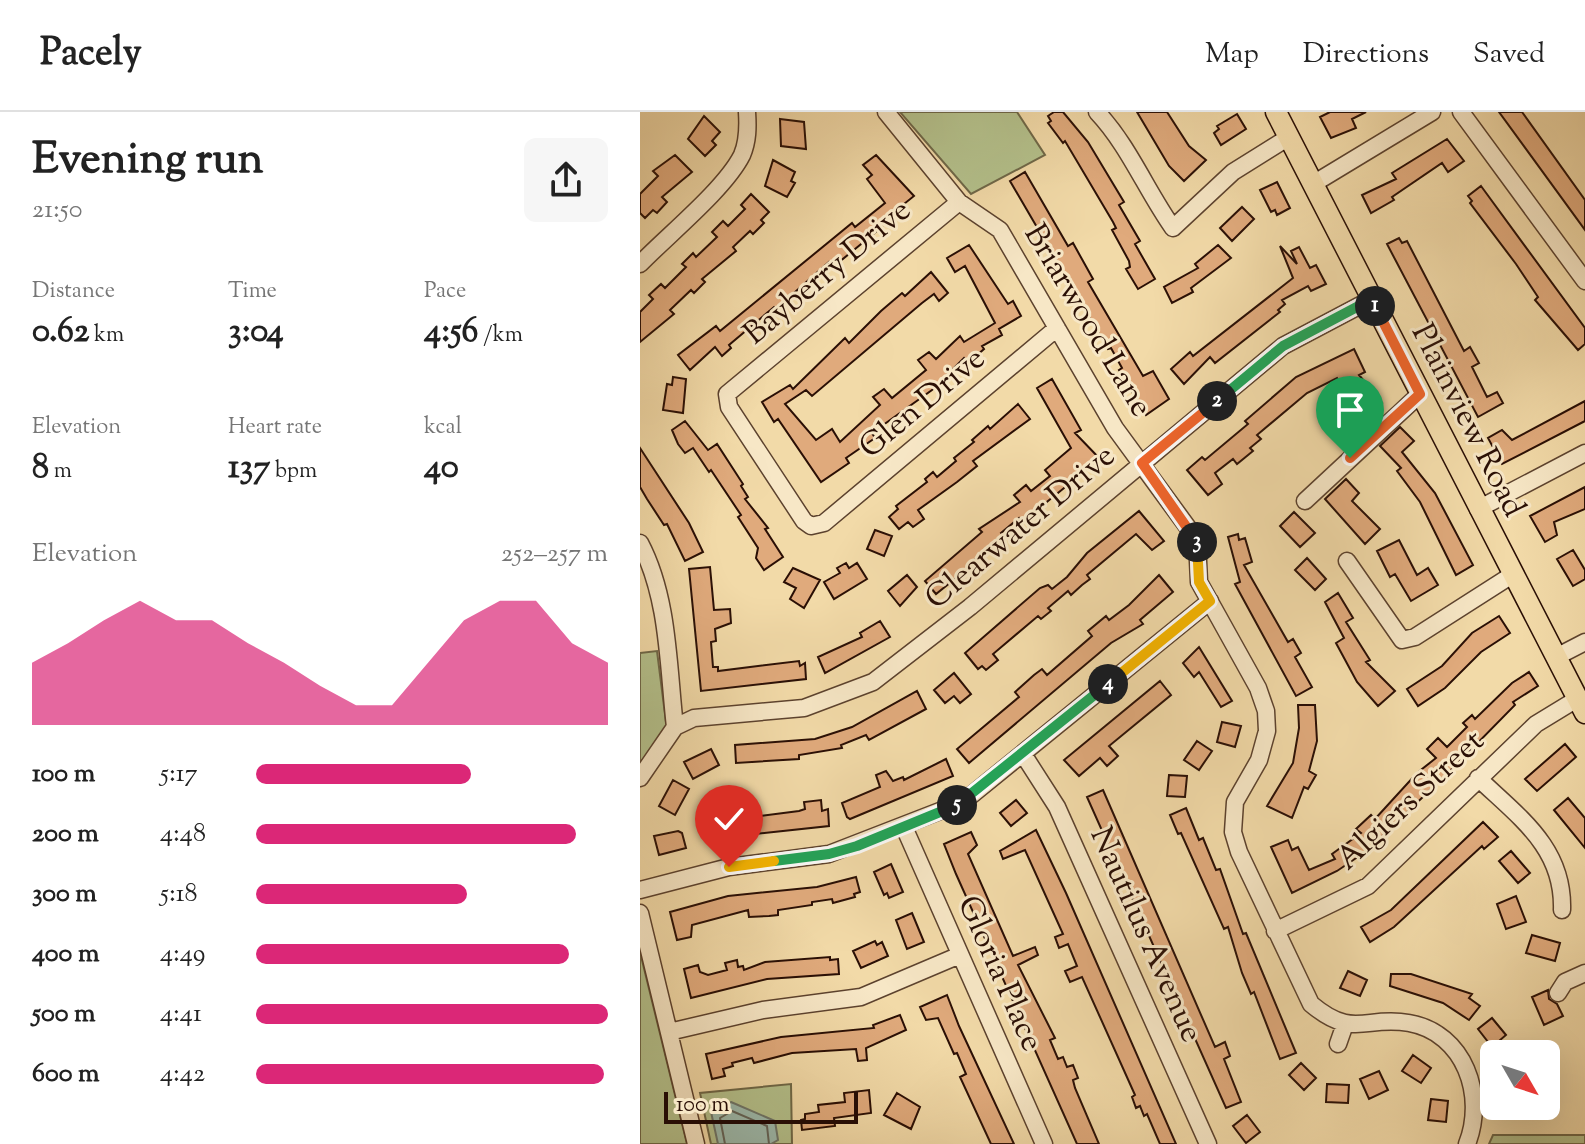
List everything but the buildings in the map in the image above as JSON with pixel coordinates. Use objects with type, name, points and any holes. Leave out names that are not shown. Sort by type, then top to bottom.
[{"type":"main road","name":"Plainview Road","points":[[1276,112],[1581,706]]},
{"type":"street","points":[[640,264],[724,180],[741,158],[748,133],[747,112]]},
{"type":"street","name":"Briarwood Lane","points":[[886,112],[959,202],[1000,230],[1115,428],[1197,540],[1199,582],[1258,688],[1266,711],[1267,731],[1259,760],[1235,802],[1233,832],[1275,931],[1311,1004],[1328,1018],[1345,1024]]},
{"type":"street","points":[[1097,112],[1115,131],[1153,200],[1173,228],[1233,172],[1289,137]]},
{"type":"street","points":[[1313,184],[1432,112]]},
{"type":"street","points":[[1461,112],[1585,281]]},
{"type":"street","name":"Bayberry Drive","points":[[824,523],[811,526],[804,521],[729,407],[727,394],[959,202]]},
{"type":"street","name":"Clearwater Drive","points":[[675,727],[694,718],[804,708],[873,682],[970,607],[1283,346],[1372,299]]},
{"type":"street","name":"Glen Drive","points":[[824,523],[1057,328]]},
{"type":"street","points":[[1305,501],[1420,394]]},
{"type":"street","points":[[1478,509],[1585,453]]},
{"type":"street","points":[[640,543],[653,567],[660,594],[675,727],[652,756],[640,778]]},
{"type":"street","points":[[1347,561],[1402,640],[1415,637],[1512,575]]},
{"type":"street","points":[[640,890],[729,867],[829,854],[963,802],[1210,601]]},
{"type":"street","points":[[1556,657],[1585,642]]},
{"type":"street","name":"Algiers Street","points":[[1275,931],[1368,886],[1536,724],[1581,706]]},
{"type":"street","name":"Nautilus Avenue","points":[[1023,754],[1057,807],[1208,1144]]},
{"type":"street","points":[[1478,778],[1553,857],[1563,882],[1562,910]]},
{"type":"street","name":"Gloria Place","points":[[904,827],[1044,1144]]},
{"type":"street","points":[[640,913],[696,1144]]},
{"type":"street","points":[[669,1032],[763,1010],[861,997],[960,955]]},
{"type":"street","points":[[1558,993],[1565,982],[1585,973]]},
{"type":"street","points":[[1338,1044],[1345,1024],[1411,1023],[1432,1031],[1454,1049],[1471,1080],[1475,1103],[1467,1144]]},
{"type":"green space","points":[[900,112],[1017,112],[1045,155],[971,194]]},
{"type":"green space","points":[[657,651],[667,730],[640,763],[640,653]]},
{"type":"green space","points":[[640,952],[687,1144],[640,1144]]},
{"type":"green space","points":[[791,1084],[792,1144],[711,1144],[700,1093]]},
{"type":"green space","points":[[1493,1135],[1585,1135],[1585,1144],[1489,1144]]},
{"type":"water","points":[[731,1102],[775,1121],[778,1140],[771,1144],[718,1144],[711,1112]]},
{"type":"route","points":[[729,867],[829,854],[857,846],[963,802],[1210,601],[1199,582],[1200,550],[1197,540],[1142,463],[1283,346],[1372,299],[1420,394],[1350,458]]}]
